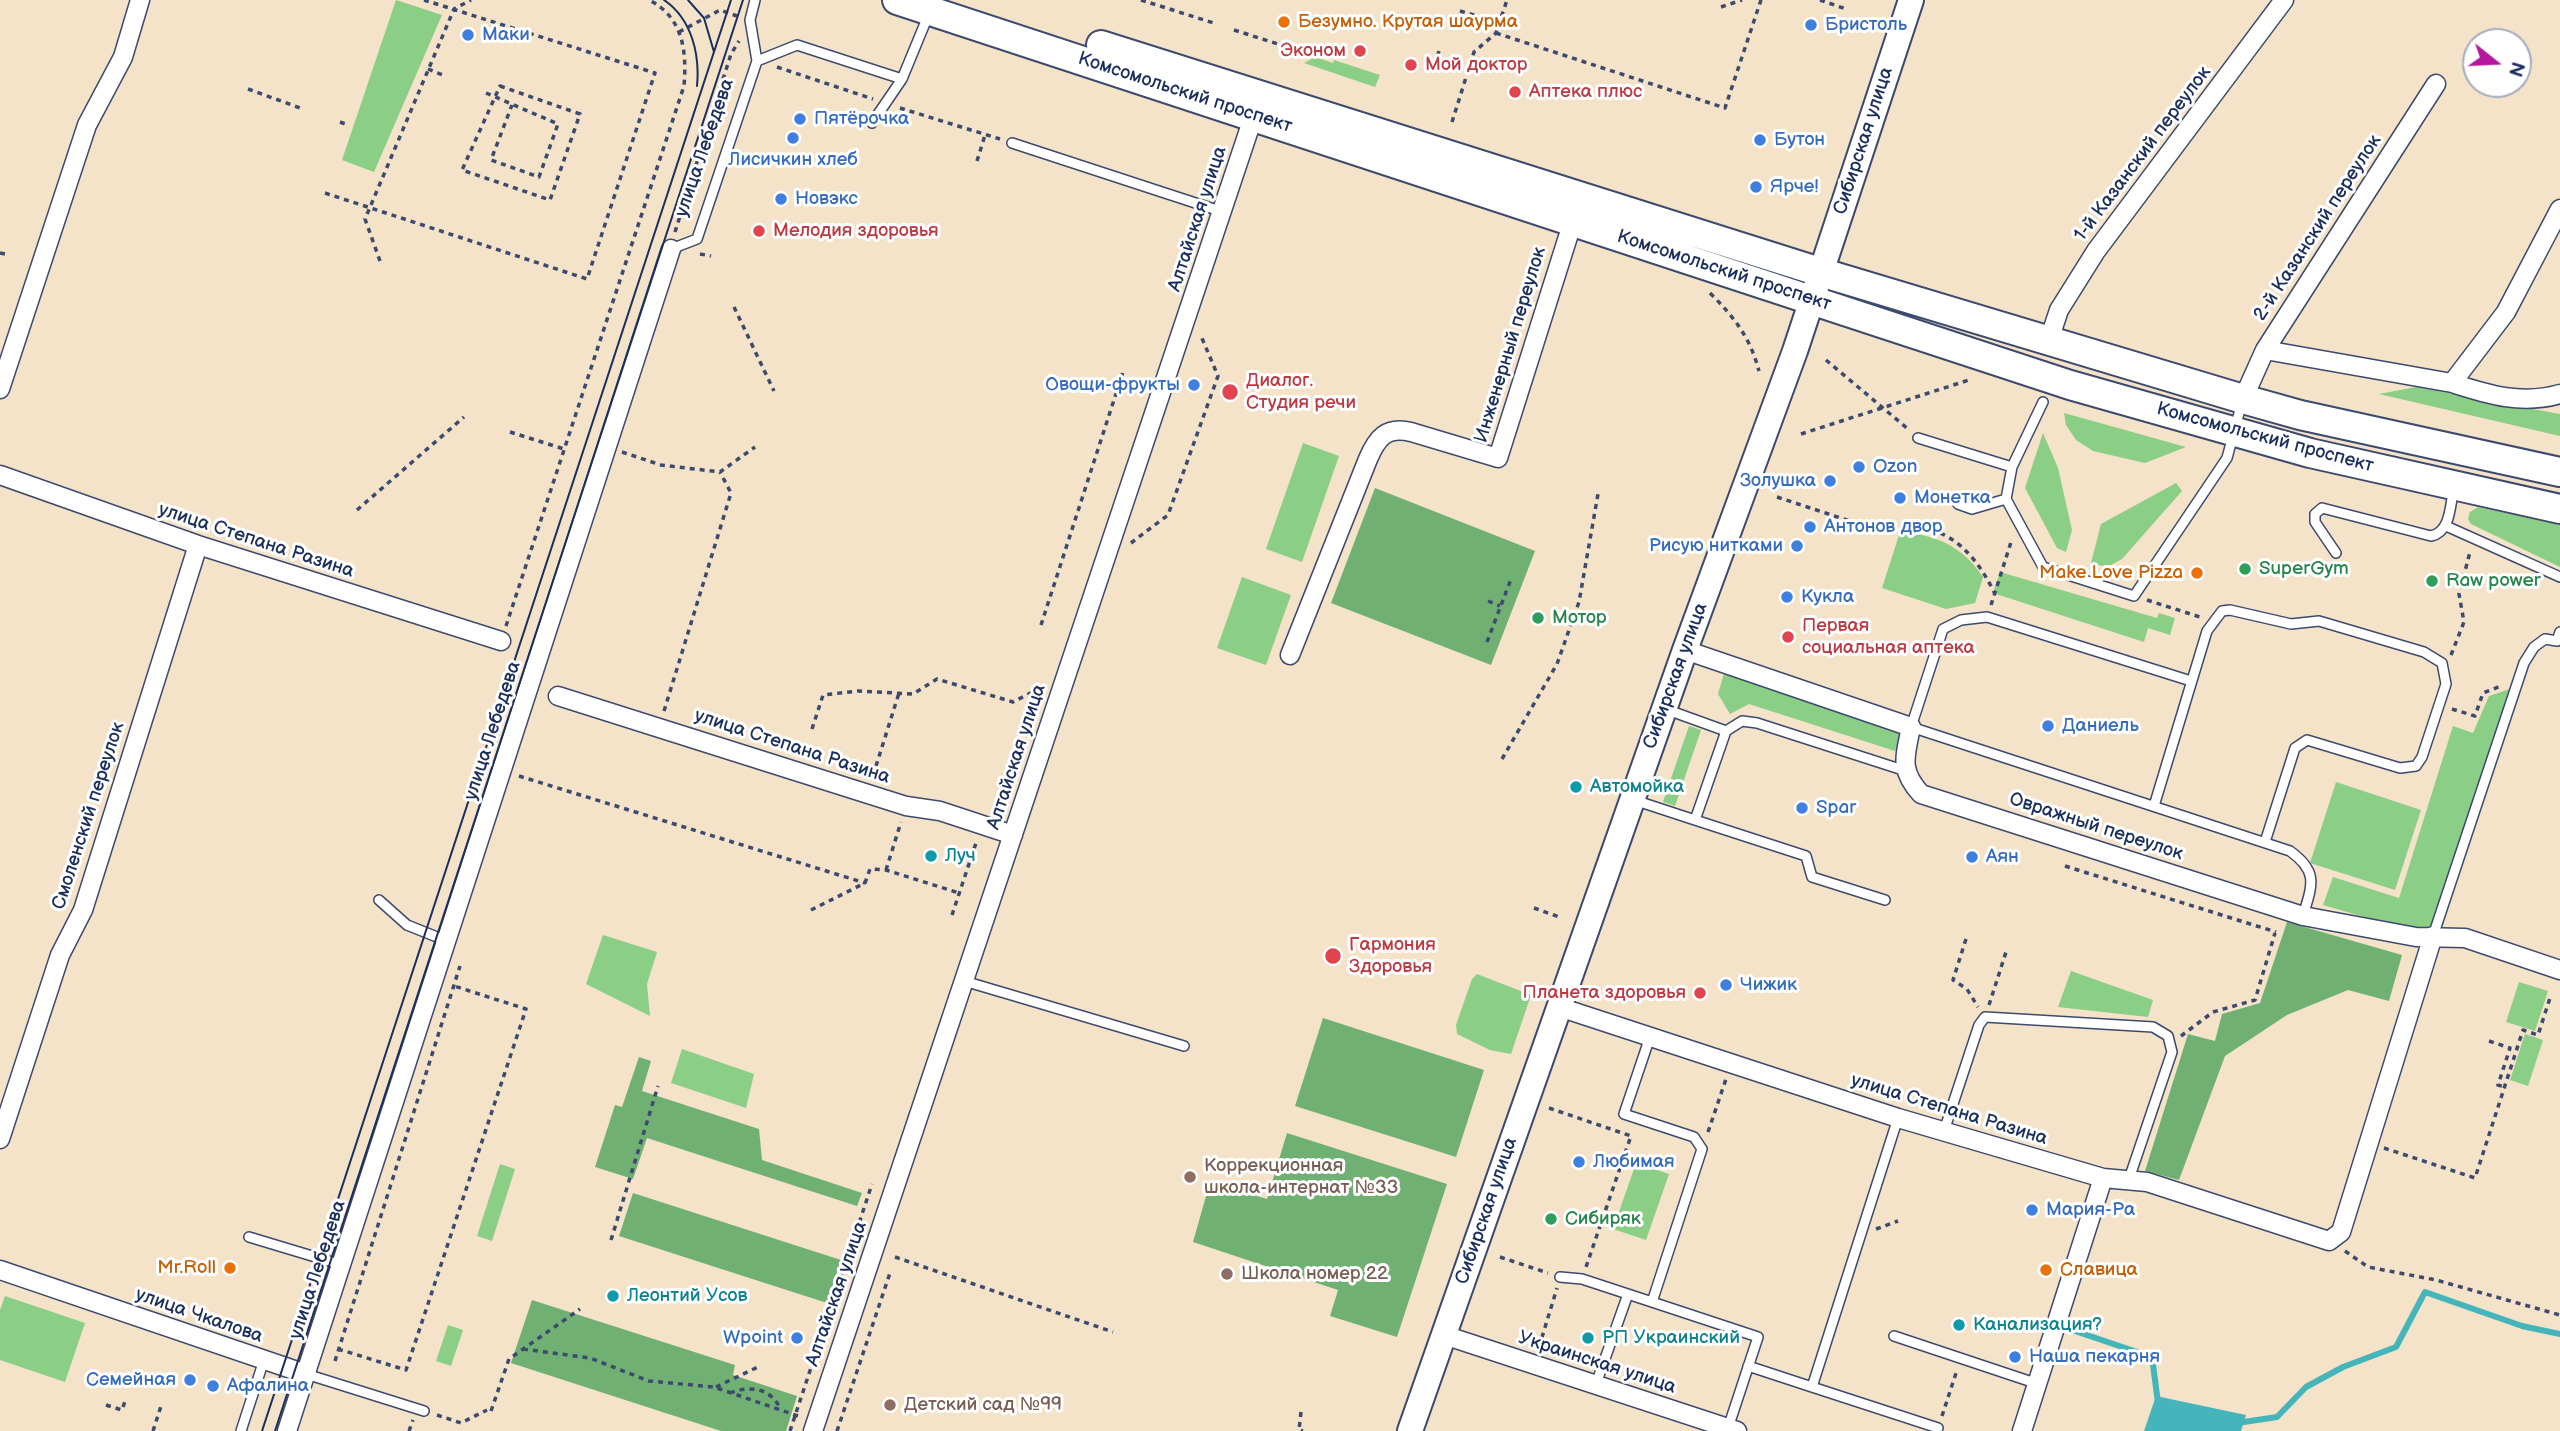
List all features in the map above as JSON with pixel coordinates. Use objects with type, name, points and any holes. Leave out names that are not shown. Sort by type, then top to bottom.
[{"type":"main road","name":"Комсомольский проспект","points":[[897,0],[2243,399],[2300,415],[2560,472]]},
{"type":"main road","name":"Комсомольский проспект","points":[[958,0],[1257,105],[1573,221],[2070,385],[2310,453],[2560,509]]},
{"type":"main road","name":"Сибирская улица","points":[[1410,1431],[1811,300],[1911,0]]},
{"type":"street","points":[[0,389],[87,125],[123,57],[140,0]]},
{"type":"street","name":"1-й Казанский переулок","points":[[2049,340],[2059,310],[2096,251],[2284,0]]},
{"type":"street","name":"2-й Казанский переулок","points":[[2243,399],[2265,350],[2436,84]]},
{"type":"street","name":"Алтайская улица","points":[[815,1427],[1257,105]]},
{"type":"street","points":[[2452,383],[2506,312],[2560,209]]},
{"type":"street","name":"Инженерный переулок","points":[[1290,655],[1374,444],[1386,431],[1410,432],[1498,458],[1573,221]]},
{"type":"street","name":"улица Лебедева","points":[[287,1431],[671,249]]},
{"type":"street","points":[[2265,350],[2452,383],[2501,399],[2547,398],[2560,394]]},
{"type":"street","name":"улица Степана Разина","points":[[0,475],[198,545],[501,641]]},
{"type":"street","name":"Смоленский переулок","points":[[0,1139],[60,955],[83,910],[198,545]]},
{"type":"street","points":[[1685,650],[1911,727],[1904,760],[1907,772]]},
{"type":"street","name":"улица Степана Разина","points":[[558,696],[906,806],[940,811],[1013,835]]},
{"type":"street","name":"Овражный переулок","points":[[1907,772],[1908,780],[1921,794],[2303,916],[2416,937],[2465,938],[2560,970]]},
{"type":"street","points":[[2329,1241],[2341,1232],[2433,936]]},
{"type":"street","name":"улица Степана Разина","points":[[1559,1007],[1898,1118],[2103,1178],[2129,1179],[2329,1241]]},
{"type":"street","points":[[2022,1431],[2103,1178]]},
{"type":"street","name":"улица Чкалова","points":[[0,1270],[306,1374]]},
{"type":"street","name":"Украинская улица","points":[[1444,1335],[1730,1430]]},
{"type":"lane","points":[[755,0],[750,20],[757,61],[797,45],[902,79]]},
{"type":"lane","points":[[872,123],[902,79],[930,11]]},
{"type":"lane","name":"улица Лебедева","points":[[671,249],[696,239],[757,61]]},
{"type":"lane","points":[[1012,143],[1223,212]]},
{"type":"lane","points":[[2043,402],[2012,467],[2006,499],[2043,567],[2134,596],[2227,458],[2243,399]]},
{"type":"lane","points":[[1918,438],[2012,467]]},
{"type":"lane","points":[[2336,553],[2315,522],[2315,514],[2322,508],[2423,535],[2439,534],[2446,526],[2454,486]]},
{"type":"lane","points":[[1958,504],[1972,509],[2006,499]]},
{"type":"lane","points":[[2446,526],[2560,577]]},
{"type":"lane","points":[[2154,806],[2191,681],[2212,621],[2222,611],[2230,610],[2291,624],[2319,621],[2424,653],[2442,663],[2446,684],[2422,757],[2409,769],[2307,740],[2295,748],[2265,842]]},
{"type":"lane","points":[[2191,681],[1987,617],[1961,620],[1943,629],[1911,727],[2290,851],[2304,861],[2311,873],[2311,889],[2303,916]]},
{"type":"lane","points":[[2433,936],[2524,663],[2534,647],[2545,639],[2557,640],[2560,632]]},
{"type":"lane","points":[[1664,709],[1726,731]]},
{"type":"lane","points":[[1695,821],[1726,731],[1742,721],[1757,723],[1907,772]]},
{"type":"lane","points":[[1632,800],[1806,856],[1812,877],[1885,900]]},
{"type":"lane","points":[[379,900],[407,925],[447,941]]},
{"type":"lane","points":[[964,981],[1184,1046]]},
{"type":"lane","points":[[1944,1131],[1979,1025],[1985,1017],[2153,1027],[2162,1030],[2171,1044],[2170,1061],[2129,1179]]},
{"type":"lane","points":[[1650,1037],[1624,1114],[1694,1137],[1701,1145],[1652,1302]]},
{"type":"lane","points":[[1812,1387],[1898,1118]]},
{"type":"lane","points":[[249,1237],[342,1265]]},
{"type":"lane","points":[[1560,1277],[1582,1279],[1758,1337],[1730,1430]]},
{"type":"lane","points":[[1596,1384],[1628,1294]]},
{"type":"lane","points":[[1894,1336],[2038,1384]]},
{"type":"lane","points":[[241,1431],[264,1360]]},
{"type":"lane","points":[[1748,1366],[1938,1428]]},
{"type":"lane","name":"улица Чкалова","points":[[306,1374],[424,1411]]},
{"type":"path","points":[[325,193],[587,279],[655,73],[424,0]]},
{"type":"path","points":[[380,261],[365,219],[369,207],[454,9],[471,0]]},
{"type":"path","points":[[501,641],[684,86],[687,58],[674,19],[663,7],[649,0]]},
{"type":"path","points":[[1141,0],[1217,24]]},
{"type":"path","points":[[1452,122],[1474,52],[1496,33],[1507,0]]},
{"type":"path","points":[[1721,7],[1742,0]]},
{"type":"path","points":[[1496,33],[1725,107],[1761,0]]},
{"type":"path","points":[[1820,0],[1846,9]]},
{"type":"path","points":[[671,249],[731,54],[750,20],[720,10],[679,32]]},
{"type":"path","points":[[1460,11],[1499,22]]},
{"type":"path","points":[[1234,30],[1297,50]]},
{"type":"path","points":[[1435,64],[1439,51]]},
{"type":"path","points":[[775,67],[1012,143]]},
{"type":"path","points":[[428,69],[445,76]]},
{"type":"path","points":[[499,86],[580,114],[550,200],[461,170],[495,97],[499,86]]},
{"type":"path","points":[[248,89],[303,109]]},
{"type":"path","points":[[486,93],[558,124],[539,177],[491,160],[512,105]]},
{"type":"path","points":[[340,122],[348,125]]},
{"type":"path","points":[[977,160],[985,135]]},
{"type":"path","points":[[1710,293],[1738,322],[1752,346],[1759,371]]},
{"type":"path","points":[[734,307],[775,391]]},
{"type":"path","points":[[1129,544],[1168,515],[1218,376],[1199,332]]},
{"type":"path","points":[[1826,360],[1918,438]]},
{"type":"path","points":[[1041,625],[1124,369]]},
{"type":"path","points":[[1801,434],[1969,380]]},
{"type":"path","points":[[357,510],[464,417]]},
{"type":"path","points":[[510,432],[565,450]]},
{"type":"path","points":[[607,447],[660,465],[720,471],[755,447]]},
{"type":"path","points":[[659,726],[731,493],[720,471]]},
{"type":"path","points":[[1502,759],[1557,664],[1579,602],[1598,494]]},
{"type":"path","points":[[1777,497],[1877,530],[1899,525],[1953,538],[1973,555],[1995,594]]},
{"type":"path","points":[[2442,663],[2455,651],[2464,622],[2459,594],[2473,539]]},
{"type":"path","points":[[1987,617],[2005,562]]},
{"type":"path","points":[[1487,642],[1511,579]]},
{"type":"path","points":[[1488,601],[1500,606]]},
{"type":"path","points":[[2158,604],[2212,621]]},
{"type":"path","points":[[812,729],[823,695],[858,691],[913,694],[937,678],[1013,702],[1067,674]]},
{"type":"path","points":[[876,766],[899,693]]},
{"type":"path","points":[[2440,705],[2475,716],[2483,693]]},
{"type":"path","points":[[509,773],[864,883]]},
{"type":"path","points":[[886,870],[906,806]]},
{"type":"path","points":[[952,915],[982,825]]},
{"type":"path","points":[[2066,866],[2276,932],[2255,1000],[2213,1012],[2171,1044]]},
{"type":"path","points":[[811,910],[864,883],[870,869],[886,870],[959,893]]},
{"type":"path","points":[[1534,908],[1562,918]]},
{"type":"path","points":[[1966,939],[1953,981],[1967,989],[1985,1017]]},
{"type":"path","points":[[1985,1017],[2006,952]]},
{"type":"path","points":[[335,1361],[463,955]]},
{"type":"path","points":[[338,1349],[406,1370],[524,1016],[526,1009],[454,986]]},
{"type":"path","points":[[2398,1153],[2475,1178],[2523,1030],[2538,1035],[2551,995]]},
{"type":"path","points":[[2489,1041],[2510,1048],[2498,1085],[2505,1087]]},
{"type":"path","points":[[1701,1152],[1727,1079],[1715,1075]]},
{"type":"path","points":[[611,1240],[658,1086]]},
{"type":"path","points":[[1549,1108],[1631,1136],[1582,1279]]},
{"type":"path","points":[[790,1431],[872,1184]]},
{"type":"path","points":[[2329,1241],[2368,1266],[2436,1280],[2560,1315]]},
{"type":"path","points":[[895,1257],[1114,1332]]},
{"type":"path","points":[[1500,1257],[1560,1277],[1537,1346]]},
{"type":"path","points":[[837,1431],[890,1273]]},
{"type":"path","points":[[424,1411],[461,1423],[489,1411],[509,1359],[580,1309]]},
{"type":"path","points":[[523,1349],[590,1358],[649,1381],[714,1387],[795,1415],[815,1427]]},
{"type":"path","points":[[1938,1428],[1961,1359]]},
{"type":"path","points":[[714,1387],[760,1366]]},
{"type":"path","points":[[730,1393],[743,1388],[754,1388],[776,1400],[781,1410]]},
{"type":"path","points":[[106,1405],[122,1410],[126,1398]]},
{"type":"path","points":[[153,1431],[161,1406]]},
{"type":"path","points":[[1301,1412],[1299,1430],[1303,1431]]},
{"type":"green space","points":[[396,0],[442,15],[374,172],[342,160]]},
{"type":"green space","points":[[1315,57],[1333,63],[1334,60],[1380,75],[1375,87],[1304,63]]},
{"type":"green space","points":[[2416,387],[2560,414],[2560,436],[2379,394]]},
{"type":"green space","points":[[2064,413],[2186,447],[2145,463],[2093,451],[2076,440],[2066,425]]},
{"type":"green space","points":[[2043,433],[2058,468],[2072,530],[2066,552],[2057,548],[2025,488]]},
{"type":"green space","points":[[1303,443],[1339,456],[1302,562],[1266,549]]},
{"type":"green space","points":[[2176,483],[2182,491],[2122,559],[2107,567],[2091,563],[2101,524]]},
{"type":"green space","points":[[1375,488],[1535,551],[1491,665],[1331,603]]},
{"type":"green space","points":[[2478,507],[2560,525],[2560,567],[2471,524],[2468,519],[2470,512]]},
{"type":"green space","points":[[1900,532],[1937,539],[1966,557],[1983,577],[1975,603],[1946,609],[1882,588]]},
{"type":"green space","points":[[2000,572],[2157,618],[2159,613],[2175,618],[2170,635],[2148,628],[2144,642],[1993,593]]},
{"type":"green space","points":[[1242,577],[1291,595],[1266,665],[1217,648]]},
{"type":"green space","points":[[1725,670],[1903,727],[1895,751],[1749,704],[1730,714],[1718,694]]},
{"type":"green space","points":[[2510,689],[2431,927],[2415,932],[2323,905],[2333,877],[2399,898],[2453,726],[2473,733],[2489,696]]},
{"type":"green space","points":[[1689,726],[1701,730],[1675,806],[1663,802]]},
{"type":"green space","points":[[2336,782],[2421,810],[2395,890],[2310,863]]},
{"type":"green space","points":[[2287,922],[2402,955],[2389,1001],[2348,990],[2287,1015],[2225,1056],[2179,1180],[2145,1171],[2188,1034],[2215,1041],[2222,1014],[2260,1003]]},
{"type":"green space","points":[[603,935],[657,952],[647,984],[650,1016],[586,984]]},
{"type":"green space","points":[[2071,971],[2153,1000],[2148,1017],[2058,1007]]},
{"type":"green space","points":[[1477,974],[1531,995],[1511,1054],[1490,1050],[1457,1034],[1456,1025],[1472,979]]},
{"type":"green space","points":[[2519,982],[2548,991],[2535,1031],[2506,1022]]},
{"type":"green space","points":[[1323,1018],[1484,1070],[1456,1157],[1295,1106]]},
{"type":"green space","points":[[2525,1034],[2543,1040],[2528,1086],[2510,1080]]},
{"type":"green space","points":[[682,1049],[754,1074],[746,1108],[671,1083]]},
{"type":"green space","points":[[639,1057],[651,1061],[642,1091],[759,1129],[762,1160],[862,1193],[857,1206],[647,1138],[633,1179],[595,1167],[615,1105],[622,1107]]},
{"type":"green space","points":[[1287,1133],[1447,1184],[1397,1337],[1330,1316],[1338,1290],[1193,1242],[1210,1182],[1267,1199]]},
{"type":"green space","points":[[1636,1163],[1669,1174],[1646,1240],[1613,1229]]},
{"type":"green space","points":[[500,1164],[515,1169],[492,1241],[477,1236]]},
{"type":"green space","points":[[633,1193],[841,1260],[827,1303],[619,1236]]},
{"type":"green space","points":[[5,1296],[85,1323],[65,1382],[0,1360],[0,1310]]},
{"type":"green space","points":[[532,1300],[735,1365],[733,1375],[797,1396],[786,1431],[721,1431],[511,1363]]},
{"type":"green space","points":[[448,1325],[463,1330],[451,1366],[436,1361]]},
{"type":"water","points":[[2156,1396],[2246,1415],[2241,1431],[2144,1431]]},
{"type":"waterway","points":[[2237,1423],[2277,1417],[2306,1387],[2343,1367],[2396,1347],[2425,1292],[2522,1326],[2560,1334]]},
{"type":"waterway","points":[[2069,1329],[2152,1357],[2158,1403]]},
{"type":"tram line","points":[[664,0],[674,8],[688,27],[697,62],[697,86]]},
{"type":"tram line","points":[[688,0],[704,18],[714,52]]},
{"type":"tram line","points":[[262,1431],[731,0]]},
{"type":"tram line","points":[[275,1431],[743,0]]},
{"type":"place","name":"Безумно. Крутая шаурма","points":[[1284,22]]},
{"type":"place","name":"Бристоль","points":[[1811,25]]},
{"type":"place","name":"Маки","points":[[468,35]]},
{"type":"place","name":"Эконом","points":[[1360,51]]},
{"type":"place","name":"Мой доктор","points":[[1411,65]]},
{"type":"place","name":"Аптека плюс","points":[[1515,92]]},
{"type":"place","name":"Пятёрочка","points":[[800,119]]},
{"type":"place","name":"Лисичкин хлеб","points":[[793,138]]},
{"type":"place","name":"Бутон","points":[[1760,140]]},
{"type":"place","name":"Ярче!","points":[[1756,187]]},
{"type":"place","name":"Новэкс","points":[[781,199]]},
{"type":"place","name":"Мелодия здоровья","points":[[759,231]]},
{"type":"place","name":"Овощи-фрукты","points":[[1194,385]]},
{"type":"place","name":"Диалог. Студия речи","points":[[1230,392]]},
{"type":"place","name":"Ozon","points":[[1859,467]]},
{"type":"place","name":"Золушка","points":[[1830,481]]},
{"type":"place","name":"Монетка","points":[[1900,498]]},
{"type":"place","name":"Антонов двор","points":[[1810,527]]},
{"type":"place","name":"Рисую нитками","points":[[1797,546]]},
{"type":"place","name":"SuperGym","points":[[2245,569]]},
{"type":"place","name":"Make Love Pizza","points":[[2197,573]]},
{"type":"place","name":"Raw power","points":[[2432,581]]},
{"type":"place","name":"Кукла","points":[[1787,597]]},
{"type":"place","name":"Мотор","points":[[1538,618]]},
{"type":"place","name":"Первая социальная аптека","points":[[1788,637]]},
{"type":"place","name":"Даниель","points":[[2048,726]]},
{"type":"place","name":"Автомойка","points":[[1576,787]]},
{"type":"place","name":"Spar","points":[[1802,808]]},
{"type":"place","name":"Луч","points":[[931,856]]},
{"type":"place","name":"Аян","points":[[1972,857]]},
{"type":"place","name":"Гармония Здоровья","points":[[1333,956]]},
{"type":"place","name":"Чижик","points":[[1726,985]]},
{"type":"place","name":"Планета здоровья","points":[[1700,993]]},
{"type":"place","name":"Любимая","points":[[1579,1162]]},
{"type":"place","name":"Коррекционная школа-интернат №33","points":[[1190,1177]]},
{"type":"place","name":"Мария-Ра","points":[[2032,1210]]},
{"type":"place","name":"Сибиряк","points":[[1551,1219]]},
{"type":"place","name":"Mr.Roll","points":[[230,1268]]},
{"type":"place","name":"Славица","points":[[2046,1270]]},
{"type":"place","name":"Школа номер 22","points":[[1227,1274]]},
{"type":"place","name":"Леонтий Усов","points":[[613,1296]]},
{"type":"place","name":"Канализация?","points":[[1959,1325]]},
{"type":"place","name":"Wpoint","points":[[797,1338]]},
{"type":"place","name":"РП Украинский","points":[[1588,1338]]},
{"type":"place","name":"Наша пекарня","points":[[2015,1357]]},
{"type":"place","name":"Семейная","points":[[190,1380]]},
{"type":"place","name":"Афалина","points":[[213,1386]]},
{"type":"place","name":"Детский сад №99","points":[[890,1405]]}]
